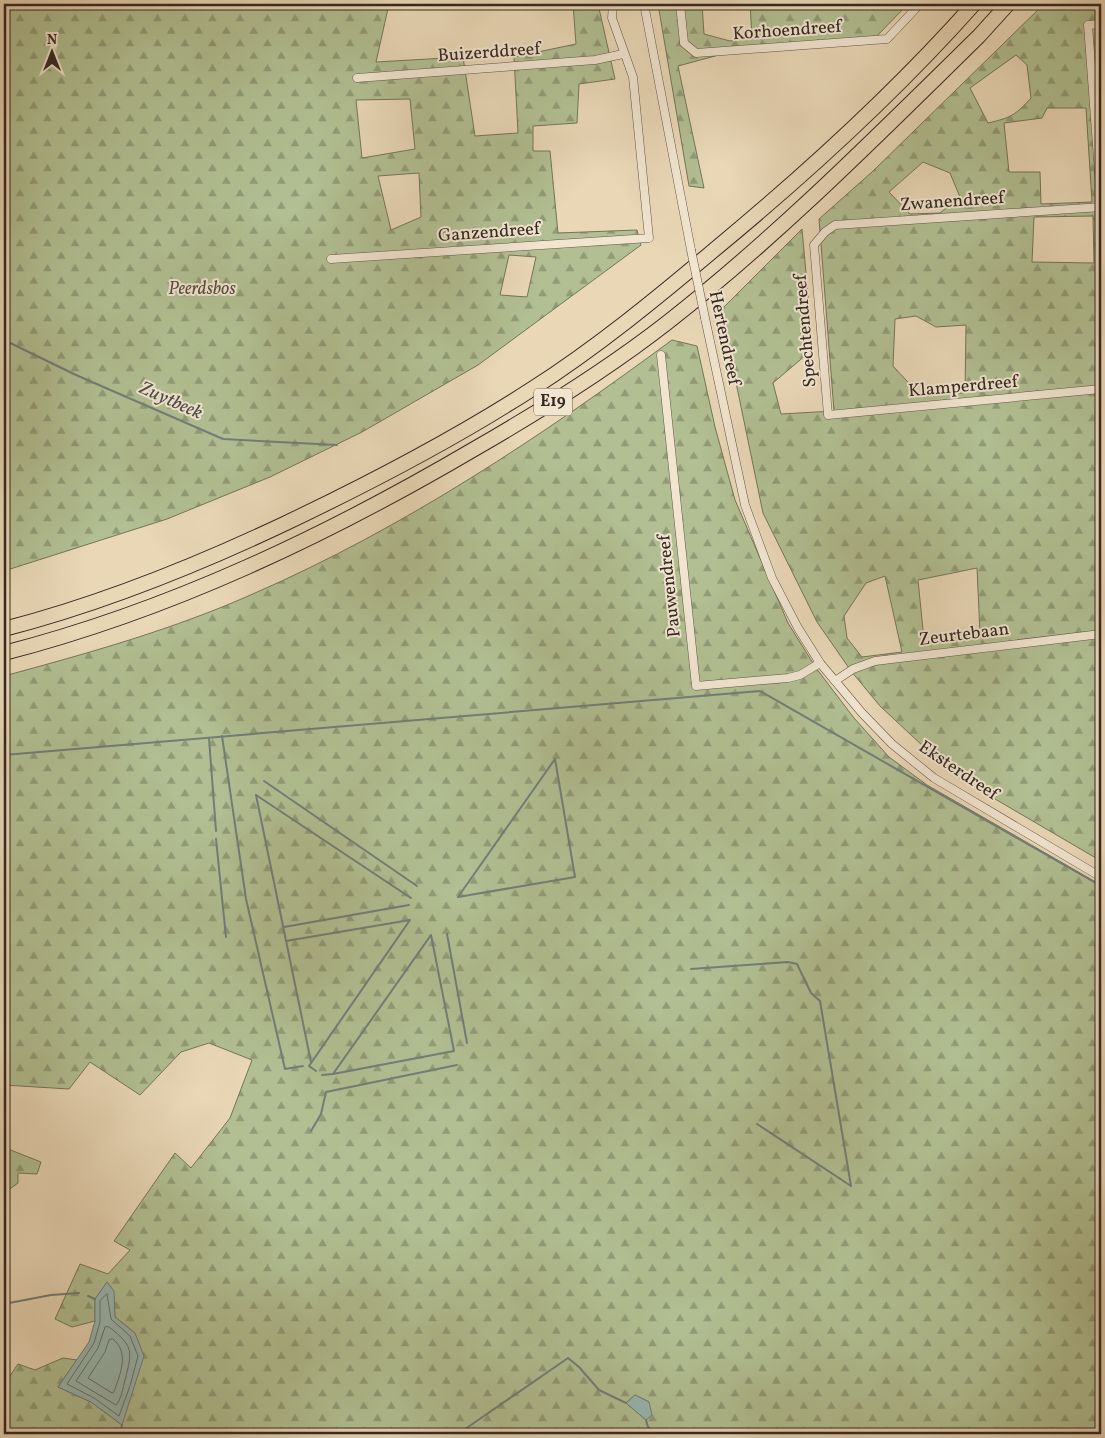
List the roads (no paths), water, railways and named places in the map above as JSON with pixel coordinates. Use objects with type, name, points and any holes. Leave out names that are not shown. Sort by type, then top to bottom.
[{"type":"highway","name":"E19","points":[[4,629],[47,618],[133,589],[225,552],[335,500],[532,389],[651,303],[772,202],[870,114],[974,4]]},
{"type":"highway","name":"E19","points":[[4,653],[52,640],[133,613],[232,574],[338,524],[424,478],[544,408],[666,324],[785,225],[972,43],[1008,4]]},
{"type":"street","points":[[613,4],[612,18],[623,54]]},
{"type":"street","name":"Hertendreef","points":[[644,4],[691,250],[745,506],[772,578],[798,628],[820,663]]},
{"type":"street","name":"Korhoendreef","points":[[680,4],[684,43],[696,53],[887,38],[920,4]]},
{"type":"street","points":[[1101,24],[1088,25],[1101,200]]},
{"type":"street","name":"Buizerddreef","points":[[358,78],[595,60],[623,54]]},
{"type":"street","name":"Ganzendreef","points":[[331,259],[649,238],[633,76],[623,54]]},
{"type":"street","name":"Zwanendreef","points":[[814,245],[825,232],[835,225],[1101,207]]},
{"type":"street","name":"Spechtendreef","points":[[814,245],[828,414]]},
{"type":"street","name":"Pauwendreef","points":[[661,355],[696,686],[788,678],[800,675],[820,663]]},
{"type":"street","name":"Klamperdreef","points":[[828,414],[1101,389]]},
{"type":"street","name":"Zeurtebaan","points":[[835,681],[853,669],[875,661],[1101,634]]},
{"type":"street","name":"Eksterdreef","points":[[820,663],[892,744],[934,778],[1101,877]]},
{"type":"water","points":[[107,1282],[114,1291],[115,1317],[135,1333],[144,1356],[122,1425],[91,1402],[58,1387],[89,1342],[95,1321],[95,1299]]},
{"type":"water","points":[[635,1395],[649,1402],[652,1415],[646,1420],[626,1403]]},
{"type":"waterway","name":"Zuytbeek","points":[[4,340],[76,375],[223,439],[337,445]]},
{"type":"waterway","points":[[4,755],[760,691],[1101,886]]},
{"type":"waterway","points":[[222,736],[246,899],[285,1069],[303,1066]]},
{"type":"waterway","points":[[209,738],[216,831]]},
{"type":"waterway","points":[[555,759],[575,877],[458,897],[555,759]]},
{"type":"waterway","points":[[264,781],[417,886]]},
{"type":"waterway","points":[[256,795],[311,1062]]},
{"type":"waterway","points":[[256,795],[411,898]]},
{"type":"waterway","points":[[216,839],[226,937]]},
{"type":"waterway","points":[[284,927],[409,905]]},
{"type":"waterway","points":[[286,941],[410,920],[309,1066],[316,1071]]},
{"type":"waterway","points":[[447,934],[467,1043]]},
{"type":"waterway","points":[[322,1075],[333,1074],[454,1051],[431,935],[333,1074]]},
{"type":"waterway","points":[[691,969],[788,962],[797,964],[811,993],[820,1001],[851,1186],[757,1124]]},
{"type":"waterway","points":[[311,1131],[321,1114],[326,1092],[457,1065]]},
{"type":"waterway","points":[[4,1304],[51,1295],[79,1293]]},
{"type":"waterway","points":[[88,1296],[95,1299]]},
{"type":"waterway","points":[[458,1434],[568,1358],[579,1367],[599,1390],[626,1403]]},
{"type":"waterway","points":[[646,1420],[648,1427],[656,1434]]},
{"type":"waterway","points":[[120,1434],[122,1425]]},
{"type":"park label","name":"Peerdsbos","points":[[202,289]]}]
